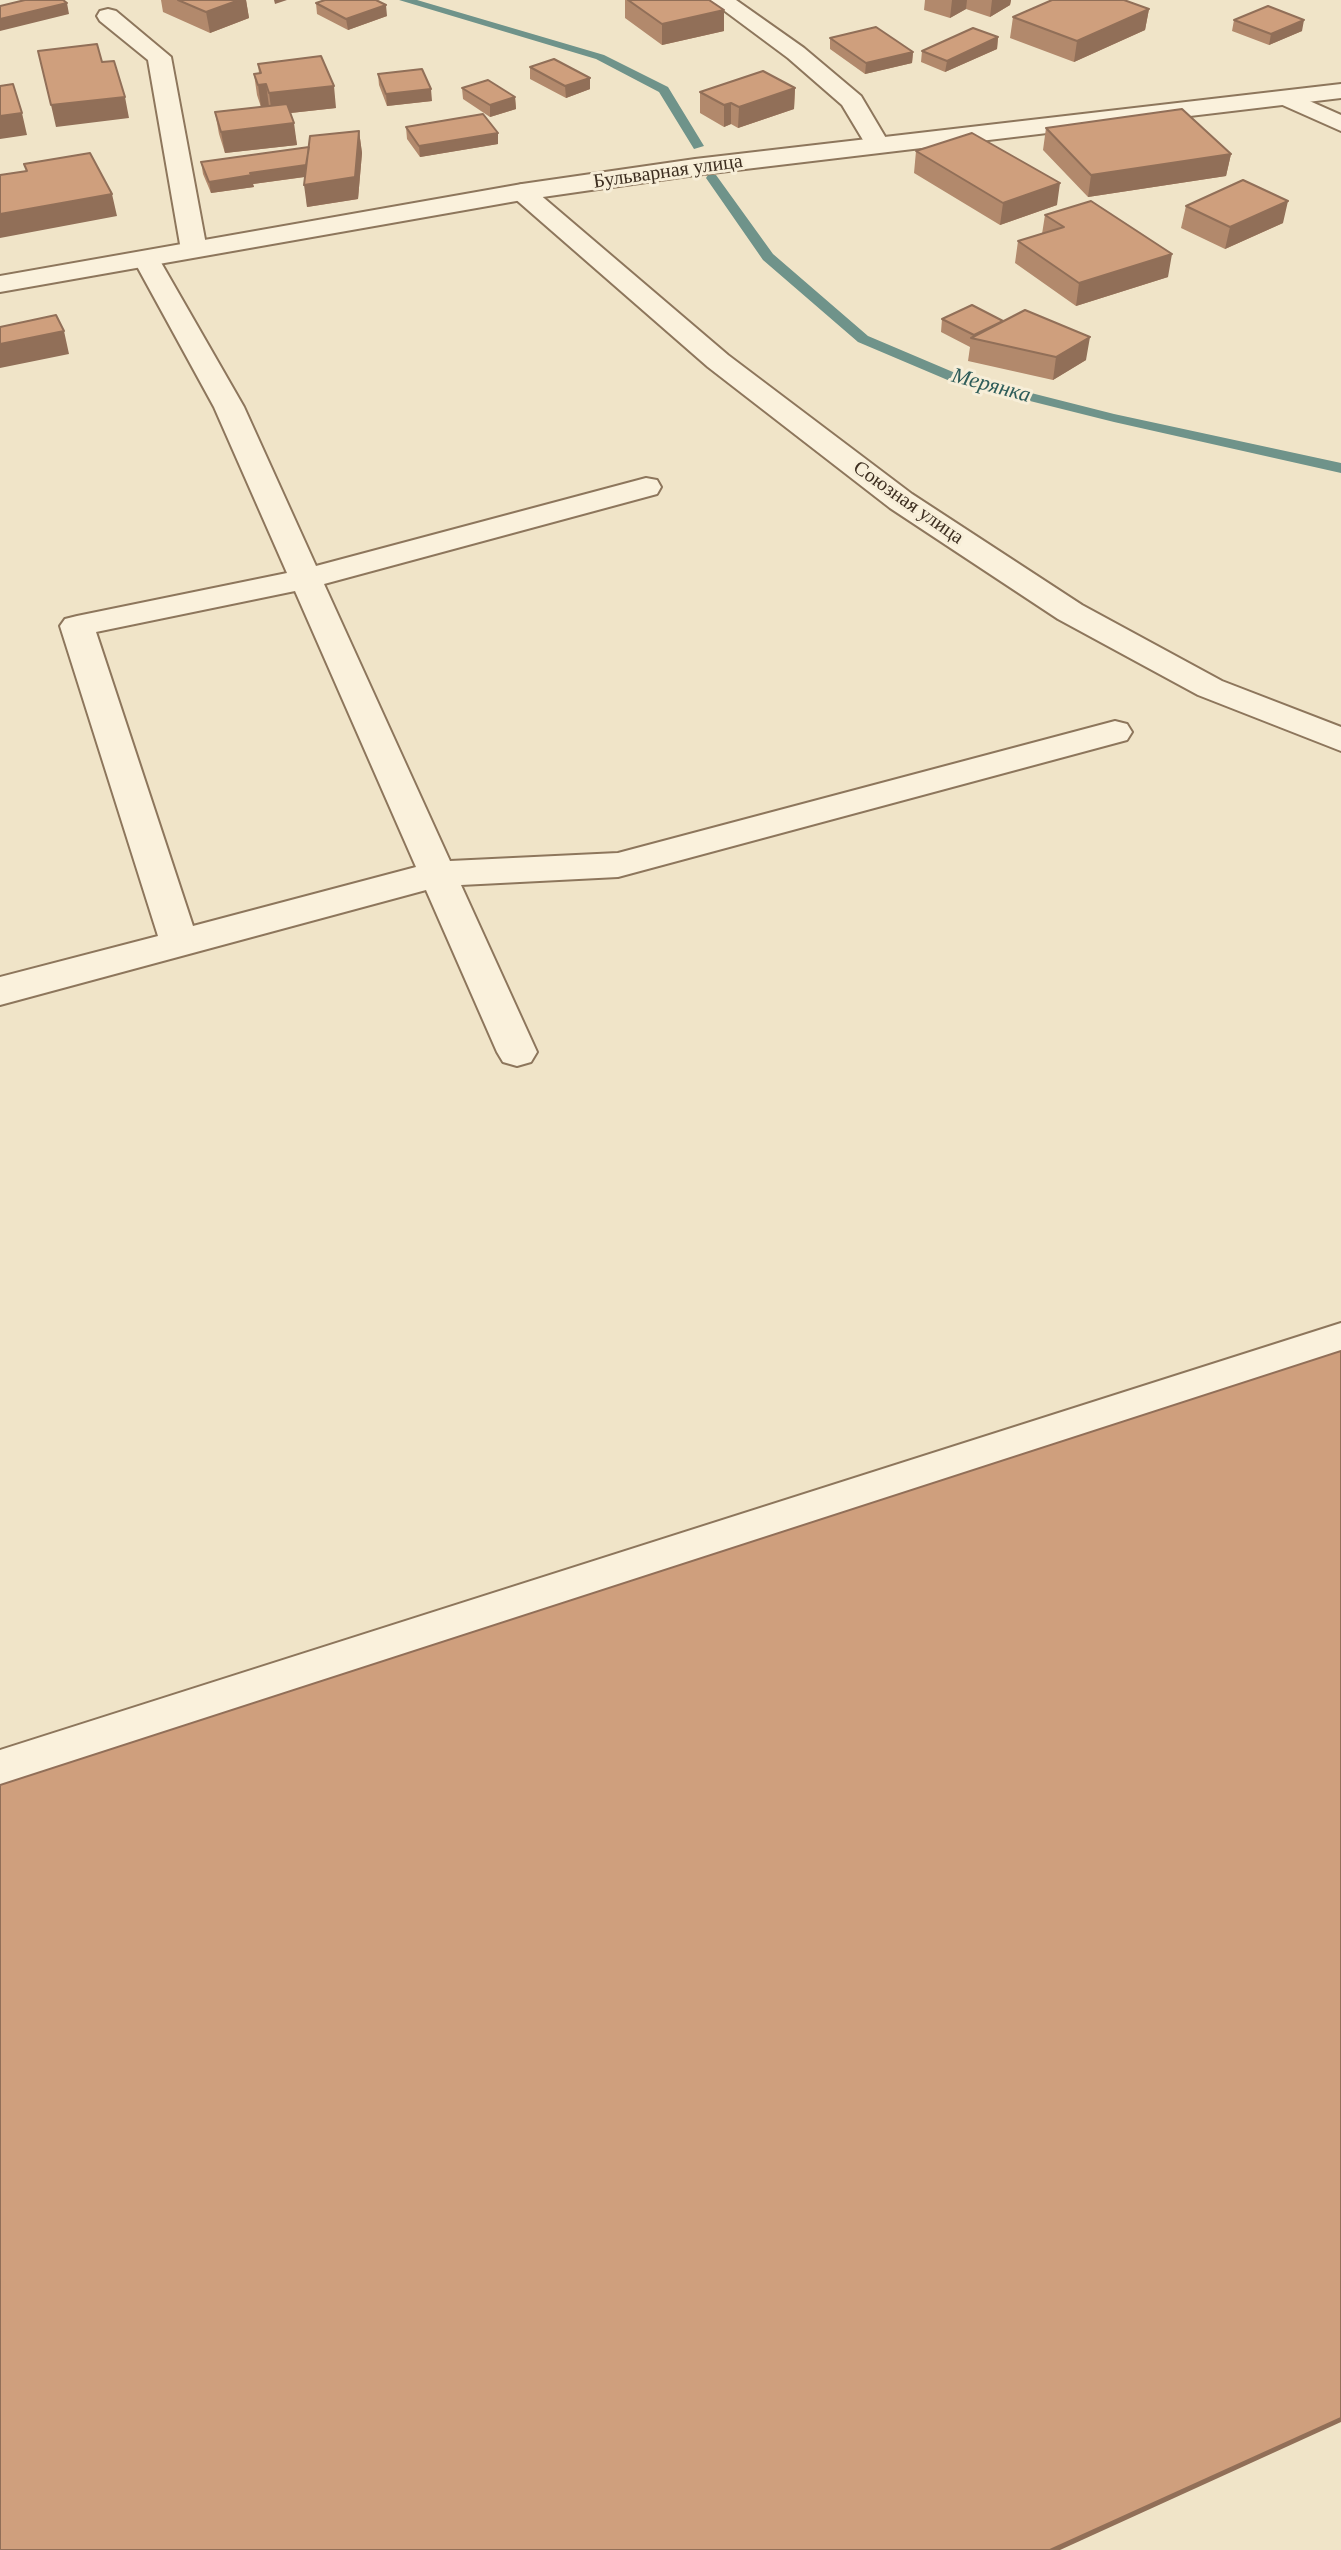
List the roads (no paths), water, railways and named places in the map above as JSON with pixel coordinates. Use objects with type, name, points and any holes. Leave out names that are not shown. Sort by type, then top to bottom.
[{"type":"street","points":[[721,0],[796,53],[852,101],[878,145]]},
{"type":"street","points":[[108,16],[159,57],[194,250]]},
{"type":"street","name":"Бульварная улица","points":[[0,284],[522,192],[878,145],[1341,91]]},
{"type":"street","points":[[1287,98],[1341,124]]},
{"type":"street","name":"Союзная улица","points":[[522,192],[718,361],[901,501],[1070,612],[1210,688],[1341,740]]},
{"type":"street","points":[[146,259],[229,407],[517,1052]]},
{"type":"street","points":[[179,943],[77,626],[306,579],[646,487]]},
{"type":"street","points":[[0,991],[438,874],[618,865],[1115,732]]},
{"type":"street","points":[[0,1775],[1341,1341]]},
{"type":"waterway","name":"Мерянка","points":[[405,0],[600,57],[664,90],[698,146]]},
{"type":"waterway","name":"Мерянка","points":[[712,178],[768,257],[863,339],[955,378],[1114,418],[1341,468]]}]
